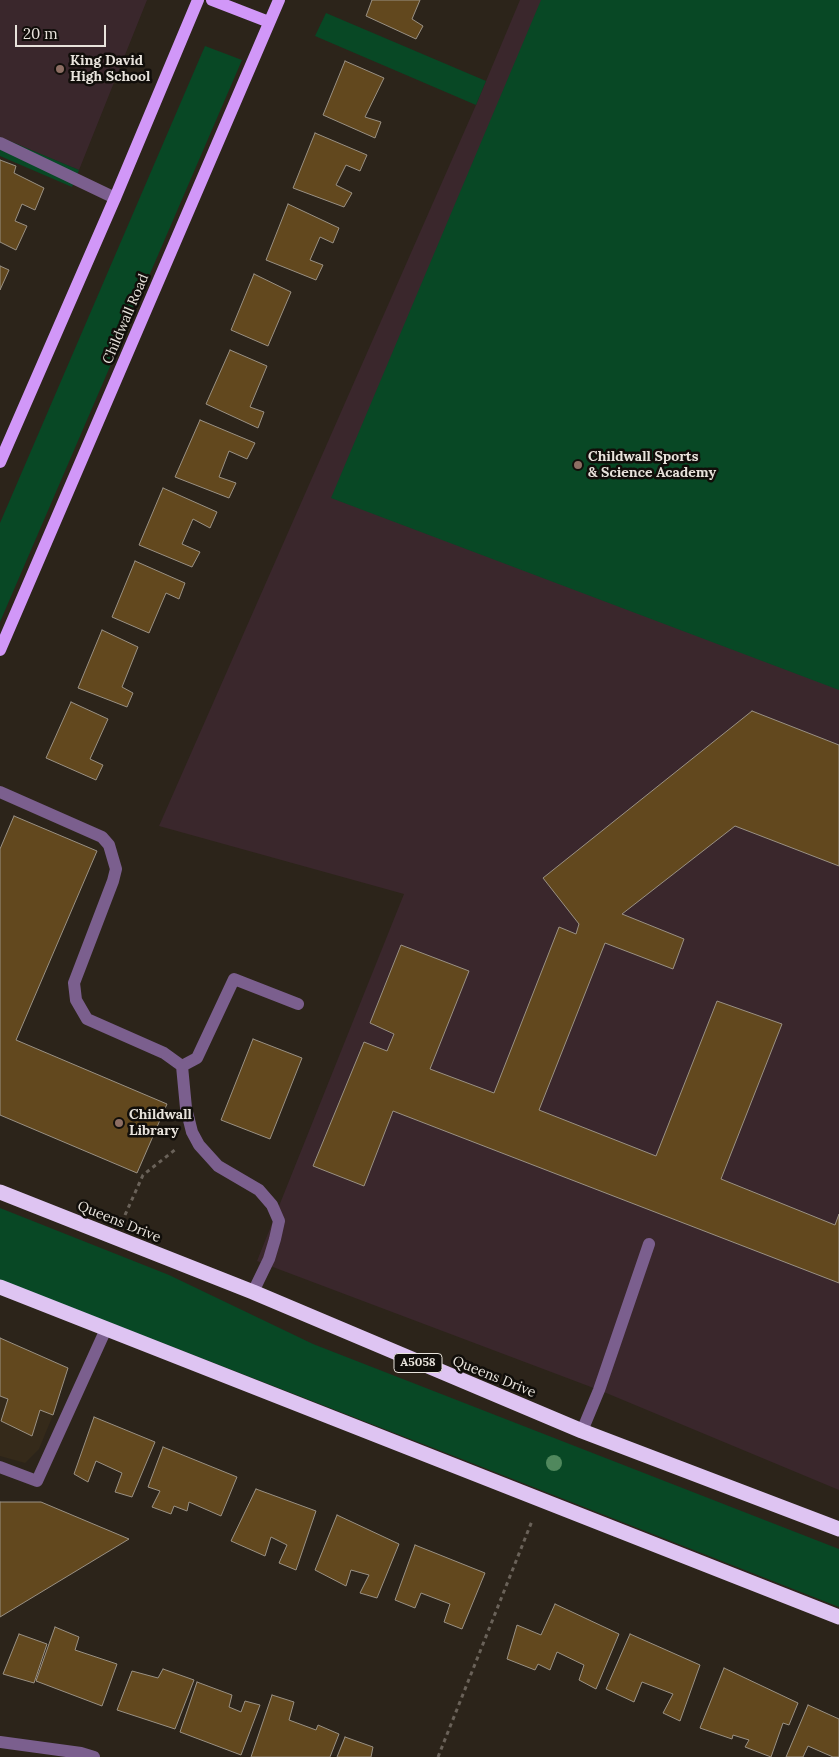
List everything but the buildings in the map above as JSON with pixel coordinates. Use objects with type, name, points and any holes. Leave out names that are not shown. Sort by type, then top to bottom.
[{"type":"highway","name":"Queens Drive","points":[[0,1192],[253,1292],[582,1431],[839,1529]]},
{"type":"highway","points":[[0,1287],[839,1617]]},
{"type":"main road","points":[[0,462],[115,198],[198,0]]},
{"type":"main road","points":[[212,0],[269,22]]},
{"type":"main road","name":"Childwall Road","points":[[0,650],[279,0]]},
{"type":"street","points":[[0,143],[115,198]]},
{"type":"street","points":[[0,792],[102,837],[110,845],[116,869],[113,882],[74,983],[76,1000],[81,1012],[87,1019],[164,1053],[182,1066],[186,1108],[192,1132],[199,1145],[206,1155],[218,1166],[259,1190],[272,1205],[279,1221],[269,1260],[253,1292]]},
{"type":"street","points":[[182,1066],[197,1058],[234,979],[298,1004]]},
{"type":"street","points":[[582,1431],[599,1390],[649,1244]]},
{"type":"street","points":[[0,1467],[37,1481],[106,1328]]},
{"type":"street","points":[[0,1742],[81,1753],[94,1757]]},
{"type":"path","points":[[125,1215],[143,1175],[181,1146]]},
{"type":"path","points":[[438,1757],[541,1499]]},
{"type":"shaded area","name":"King David High School","points":[[0,0],[147,0],[79,170],[0,137]]},
{"type":"shaded area","name":"Childwall Sports & Science Academy","points":[[520,0],[839,0],[839,1490],[599,1390],[257,1261],[404,894],[159,826],[476,105]]},
{"type":"shaded area","points":[[0,1338],[68,1368],[53,1415],[39,1449],[25,1463],[0,1456]]},
{"type":"green space","points":[[541,0],[839,0],[839,690],[331,498]]},
{"type":"green space","points":[[326,13],[486,81],[476,105],[315,36]]},
{"type":"green space","points":[[205,46],[242,60],[0,622],[0,523]]},
{"type":"green space","points":[[0,137],[79,170],[72,187],[0,156]]},
{"type":"green space","points":[[0,1208],[169,1275],[313,1344],[839,1549],[839,1607],[0,1280]]},
{"type":"place","name":"King David High School","points":[[60,69]]},
{"type":"place","name":"Childwall Sports & Science Academy","points":[[578,465]]},
{"type":"place","name":"Childwall Library","points":[[119,1123]]}]
